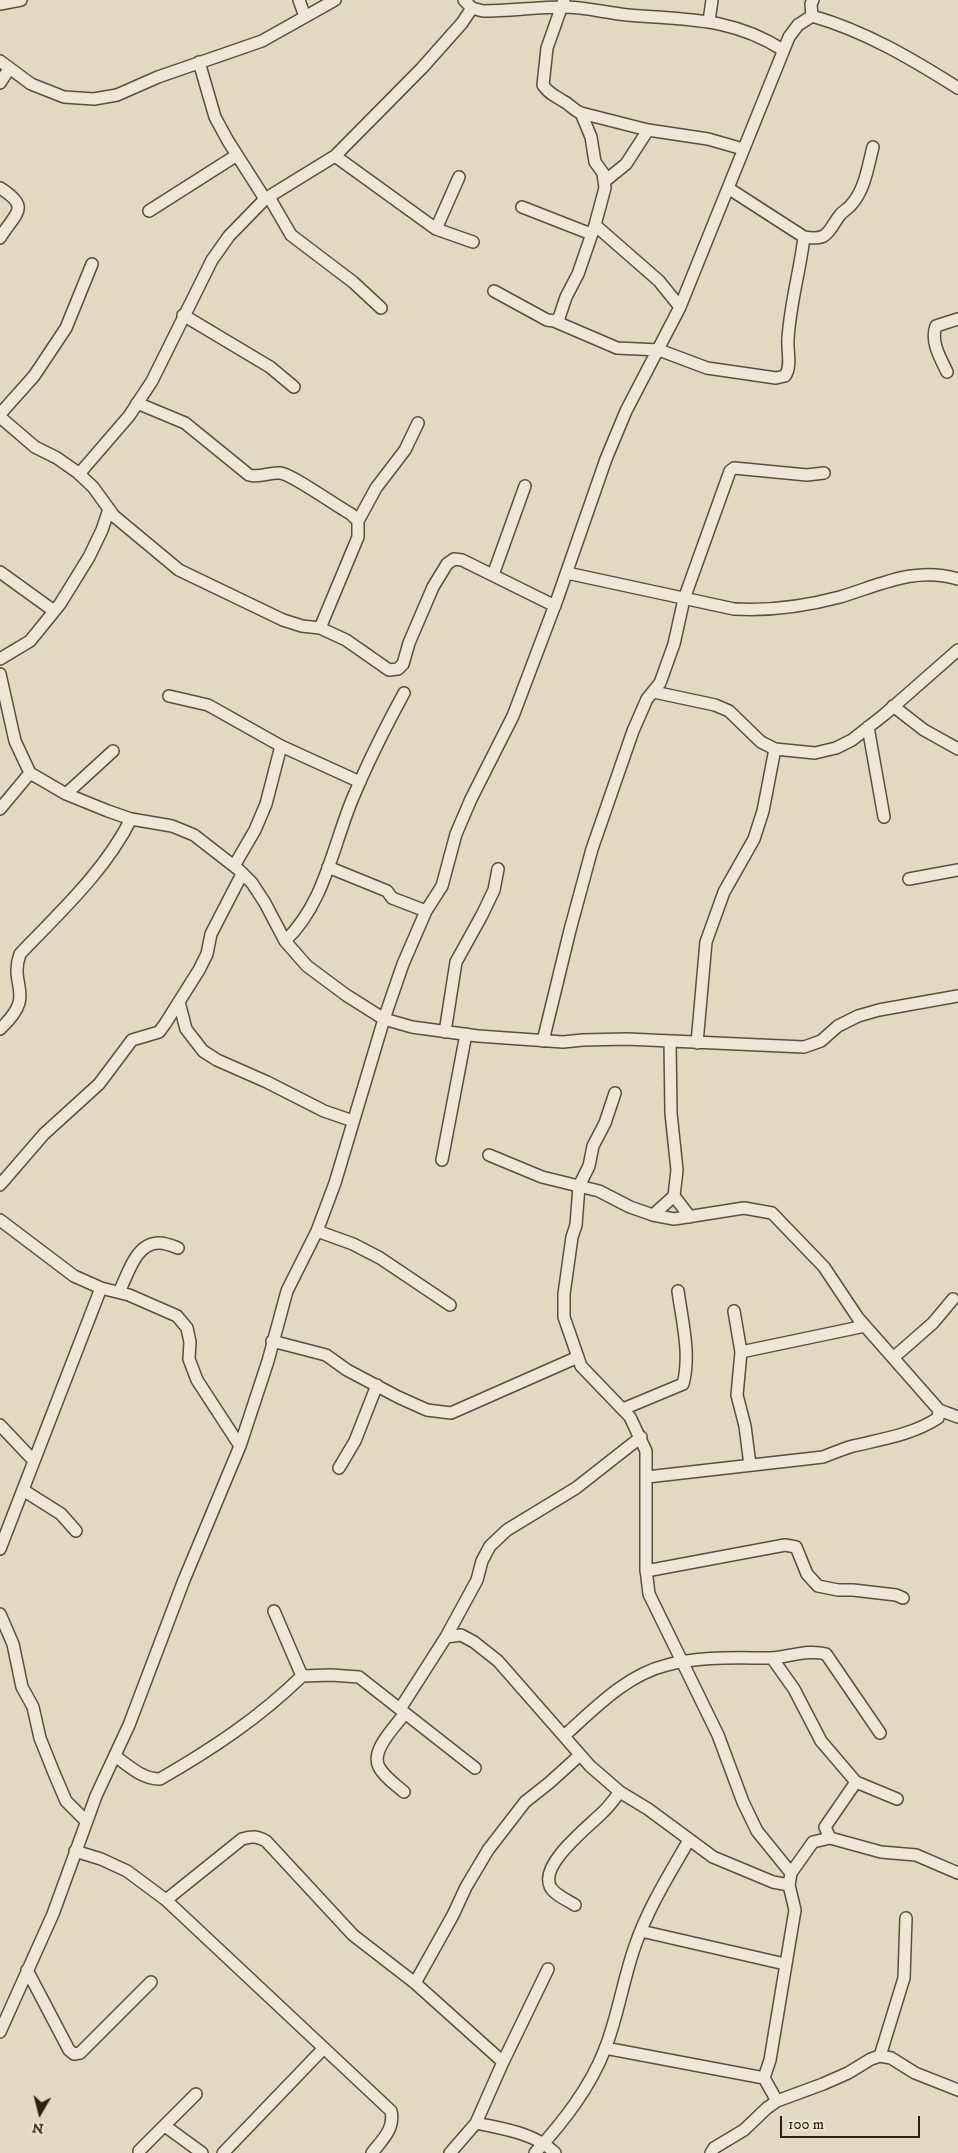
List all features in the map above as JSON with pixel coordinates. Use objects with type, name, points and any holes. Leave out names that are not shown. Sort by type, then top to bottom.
[{"type":"street","points":[[0,4],[21,0]]},
{"type":"street","points":[[298,0],[305,17]]},
{"type":"street","points":[[0,83],[4,65],[31,84],[64,97],[94,99],[117,95],[158,76],[262,41],[335,0]]},
{"type":"street","points":[[464,0],[472,8],[498,11],[527,4],[563,4],[626,14],[709,21],[741,29],[762,37],[783,50]]},
{"type":"street","points":[[709,21],[712,0]]},
{"type":"street","points":[[563,4],[547,48],[543,86],[549,94],[565,101],[574,110],[581,113],[648,130],[708,139],[743,149]]},
{"type":"street","points":[[0,2032],[53,1914],[86,1821],[129,1725],[184,1580],[240,1446],[268,1361],[287,1291],[317,1232],[335,1183],[384,1019],[403,964],[426,911],[442,886],[456,834],[471,799],[513,716],[555,606],[606,459],[626,411],[680,307],[783,50],[811,5],[840,25],[908,57],[958,88]]},
{"type":"street","points":[[79,474],[129,416],[152,381],[183,315],[212,260],[229,236],[267,198],[335,156],[422,68],[462,23],[472,8]]},
{"type":"street","points":[[199,62],[215,117],[237,155],[291,235],[353,282],[380,308]]},
{"type":"street","points":[[554,321],[559,318],[566,296],[578,274],[605,188],[603,173],[595,162],[591,137],[581,113]]},
{"type":"street","points":[[605,181],[626,164],[648,130]]},
{"type":"street","points":[[728,188],[804,237],[816,239],[824,237],[841,214],[852,204],[865,179],[873,147]]},
{"type":"street","points":[[149,211],[237,155]]},
{"type":"street","points":[[335,156],[436,229],[473,242]]},
{"type":"street","points":[[436,229],[459,177]]},
{"type":"street","points":[[0,188],[12,195],[18,201],[19,206],[18,211],[0,238]]},
{"type":"street","points":[[522,207],[593,230],[659,282],[680,307]]},
{"type":"street","points":[[494,291],[547,320],[554,321],[617,348],[659,350],[707,368],[776,378],[785,376],[789,371],[788,340],[792,296],[799,277],[804,237]]},
{"type":"street","points":[[92,264],[66,328],[34,376],[0,416],[35,447],[57,458],[79,474],[93,487],[114,516],[179,570],[283,620],[302,626],[320,628],[346,640],[389,670],[398,669],[403,664],[409,643],[434,587],[447,564],[454,559],[462,560],[555,606]]},
{"type":"street","points":[[183,315],[270,367],[294,387]]},
{"type":"street","points":[[947,372],[939,355],[934,332],[936,326],[958,319]]},
{"type":"street","points":[[137,403],[185,423],[249,475],[258,478],[279,472],[293,477],[351,514],[358,521]]},
{"type":"street","points":[[320,628],[358,537],[358,521],[376,488],[405,450],[418,423]]},
{"type":"street","points":[[543,1041],[592,849],[633,731],[647,699],[660,683],[674,644],[684,599],[730,471],[734,468],[807,475],[824,473]]},
{"type":"street","points":[[493,575],[525,486]]},
{"type":"street","points":[[0,659],[30,641],[54,612],[89,557],[102,530],[109,509]]},
{"type":"street","points":[[0,572],[54,612]]},
{"type":"street","points":[[566,573],[734,609],[760,610],[838,597],[903,577],[941,574],[958,579]]},
{"type":"street","points":[[654,692],[716,705],[729,711],[761,742],[775,749],[815,753],[836,748],[852,740],[958,650]]},
{"type":"street","points":[[0,675],[15,741],[30,773],[66,794],[131,819],[172,826],[194,835],[238,870],[265,902],[285,941],[307,966],[346,995],[384,1019],[412,1027],[445,1032],[543,1041],[627,1039],[804,1047],[821,1041],[838,1026],[858,1016],[879,1010],[958,996]]},
{"type":"street","points":[[285,941],[300,927],[311,909],[360,782],[404,693]]},
{"type":"street","points":[[170,696],[208,705],[281,746],[360,782]]},
{"type":"street","points":[[894,706],[924,730],[958,749]]},
{"type":"street","points":[[868,727],[884,817]]},
{"type":"street","points":[[0,1185],[44,1134],[99,1084],[132,1040],[158,1032],[165,1024],[207,954],[211,934],[266,804],[281,746]]},
{"type":"street","points":[[697,1042],[706,942],[724,892],[754,839],[763,811],[775,749]]},
{"type":"street","points":[[66,794],[113,751]]},
{"type":"street","points":[[0,809],[30,773]]},
{"type":"street","points":[[0,1029],[17,1009],[21,1000],[16,965],[20,954],[83,887],[120,841],[131,819]]},
{"type":"street","points":[[328,867],[387,891],[392,898],[426,911]]},
{"type":"street","points":[[445,1032],[456,962],[494,890],[498,869]]},
{"type":"street","points":[[909,879],[958,870]]},
{"type":"street","points":[[179,1002],[186,1029],[203,1051],[217,1060],[267,1082],[324,1111],[353,1121]]},
{"type":"street","points":[[165,1024],[186,1029]]},
{"type":"street","points":[[442,1160],[466,1034]]},
{"type":"street","points":[[654,1215],[674,1196],[677,1170],[671,1113],[670,1041]]},
{"type":"street","points":[[615,1093],[605,1124],[594,1146],[589,1166],[579,1186],[576,1225],[572,1237],[564,1294],[564,1317],[581,1366],[630,1417],[642,1437],[646,1451],[646,1571],[650,1594],[718,1735],[743,1802],[757,1831],[791,1873]]},
{"type":"street","points":[[489,1155],[542,1177],[598,1191],[630,1207],[654,1215],[674,1219],[744,1208],[772,1213],[824,1267],[865,1326],[939,1410],[958,1417]]},
{"type":"street","points":[[674,1196],[690,1217]]},
{"type":"street","points":[[0,1220],[74,1276],[101,1288],[119,1292],[157,1306],[177,1316],[187,1328],[190,1342],[189,1359],[197,1380],[240,1446]]},
{"type":"street","points":[[317,1232],[353,1244],[380,1258],[450,1305]]},
{"type":"street","points":[[119,1292],[136,1256],[146,1246],[159,1243],[178,1248]]},
{"type":"street","points":[[0,1549],[101,1288]]},
{"type":"street","points":[[623,1409],[645,1398],[683,1384],[686,1376],[684,1336],[678,1291]]},
{"type":"street","points":[[893,1358],[933,1323],[954,1299]]},
{"type":"street","points":[[734,1311],[741,1352],[738,1395],[745,1426],[750,1465]]},
{"type":"street","points":[[741,1352],[865,1326]]},
{"type":"street","points":[[272,1341],[326,1355],[348,1370],[427,1410],[451,1413],[578,1357]]},
{"type":"street","points":[[339,1468],[355,1441],[377,1385]]},
{"type":"street","points":[[647,1477],[823,1457],[851,1447],[892,1438],[928,1425],[938,1418],[939,1410]]},
{"type":"street","points":[[0,1425],[34,1461]]},
{"type":"street","points":[[404,1792],[380,1769],[376,1760],[380,1748],[446,1637],[477,1580],[482,1561],[490,1546],[507,1530],[576,1488],[642,1437]]},
{"type":"street","points":[[23,1490],[61,1514],[76,1531]]},
{"type":"street","points":[[646,1571],[785,1545],[796,1547],[807,1574],[818,1586],[838,1590],[896,1595],[903,1598]]},
{"type":"street","points":[[274,1611],[302,1676]]},
{"type":"street","points":[[0,1614],[13,1644],[22,1687],[33,1707],[40,1738],[54,1773],[66,1801],[86,1821]]},
{"type":"street","points":[[446,1637],[461,1635],[474,1642],[498,1661],[590,1766],[620,1792],[713,1857],[773,1882],[789,1886]]},
{"type":"street","points":[[564,1736],[614,1691],[648,1672],[666,1665],[736,1657],[772,1658],[813,1651],[826,1654],[880,1733]]},
{"type":"street","points":[[772,1658],[794,1690],[821,1741],[856,1782],[897,1799]]},
{"type":"street","points":[[115,1756],[142,1775],[150,1779],[160,1779],[239,1730],[274,1703],[302,1676],[331,1675],[360,1677],[475,1768]]},
{"type":"street","points":[[415,1983],[453,1915],[466,1887],[493,1843],[525,1802],[580,1755]]},
{"type":"street","points":[[830,1838],[825,1827],[856,1782]]},
{"type":"street","points":[[574,1905],[551,1889],[548,1880],[550,1869],[559,1856],[605,1811],[620,1792]]},
{"type":"street","points":[[166,1900],[242,1839],[251,1836],[259,1837],[266,1841],[353,1935],[415,1983],[503,2062]]},
{"type":"street","points":[[777,2101],[764,2078],[770,2060],[795,1910],[789,1886],[791,1873],[814,1842],[830,1838],[881,1852],[916,1855],[958,1872]]},
{"type":"street","points":[[535,2153],[568,2114],[591,2079],[605,2048],[635,1944],[652,1903],[689,1840]]},
{"type":"street","points":[[75,1851],[101,1859],[127,1871],[166,1900],[391,2111],[393,2121],[390,2130],[372,2153]]},
{"type":"street","points":[[880,2056],[904,1978],[906,1918]]},
{"type":"street","points":[[641,1931],[785,1964]]},
{"type":"street","points":[[450,2153],[476,2123],[548,1969]]},
{"type":"street","points":[[27,1970],[70,2050],[74,2054],[80,2053],[151,1982]]},
{"type":"street","points":[[223,2153],[324,2048]]},
{"type":"street","points":[[605,2048],[764,2078]]},
{"type":"street","points":[[711,2153],[714,2148],[744,2130],[766,2108],[777,2101],[823,2084],[880,2056],[890,2058],[915,2073],[958,2090]]},
{"type":"street","points":[[139,2151],[196,2094]]},
{"type":"street","points":[[476,2123],[510,2130],[544,2142],[555,2153]]},
{"type":"street","points":[[165,2126],[202,2153]]}]
